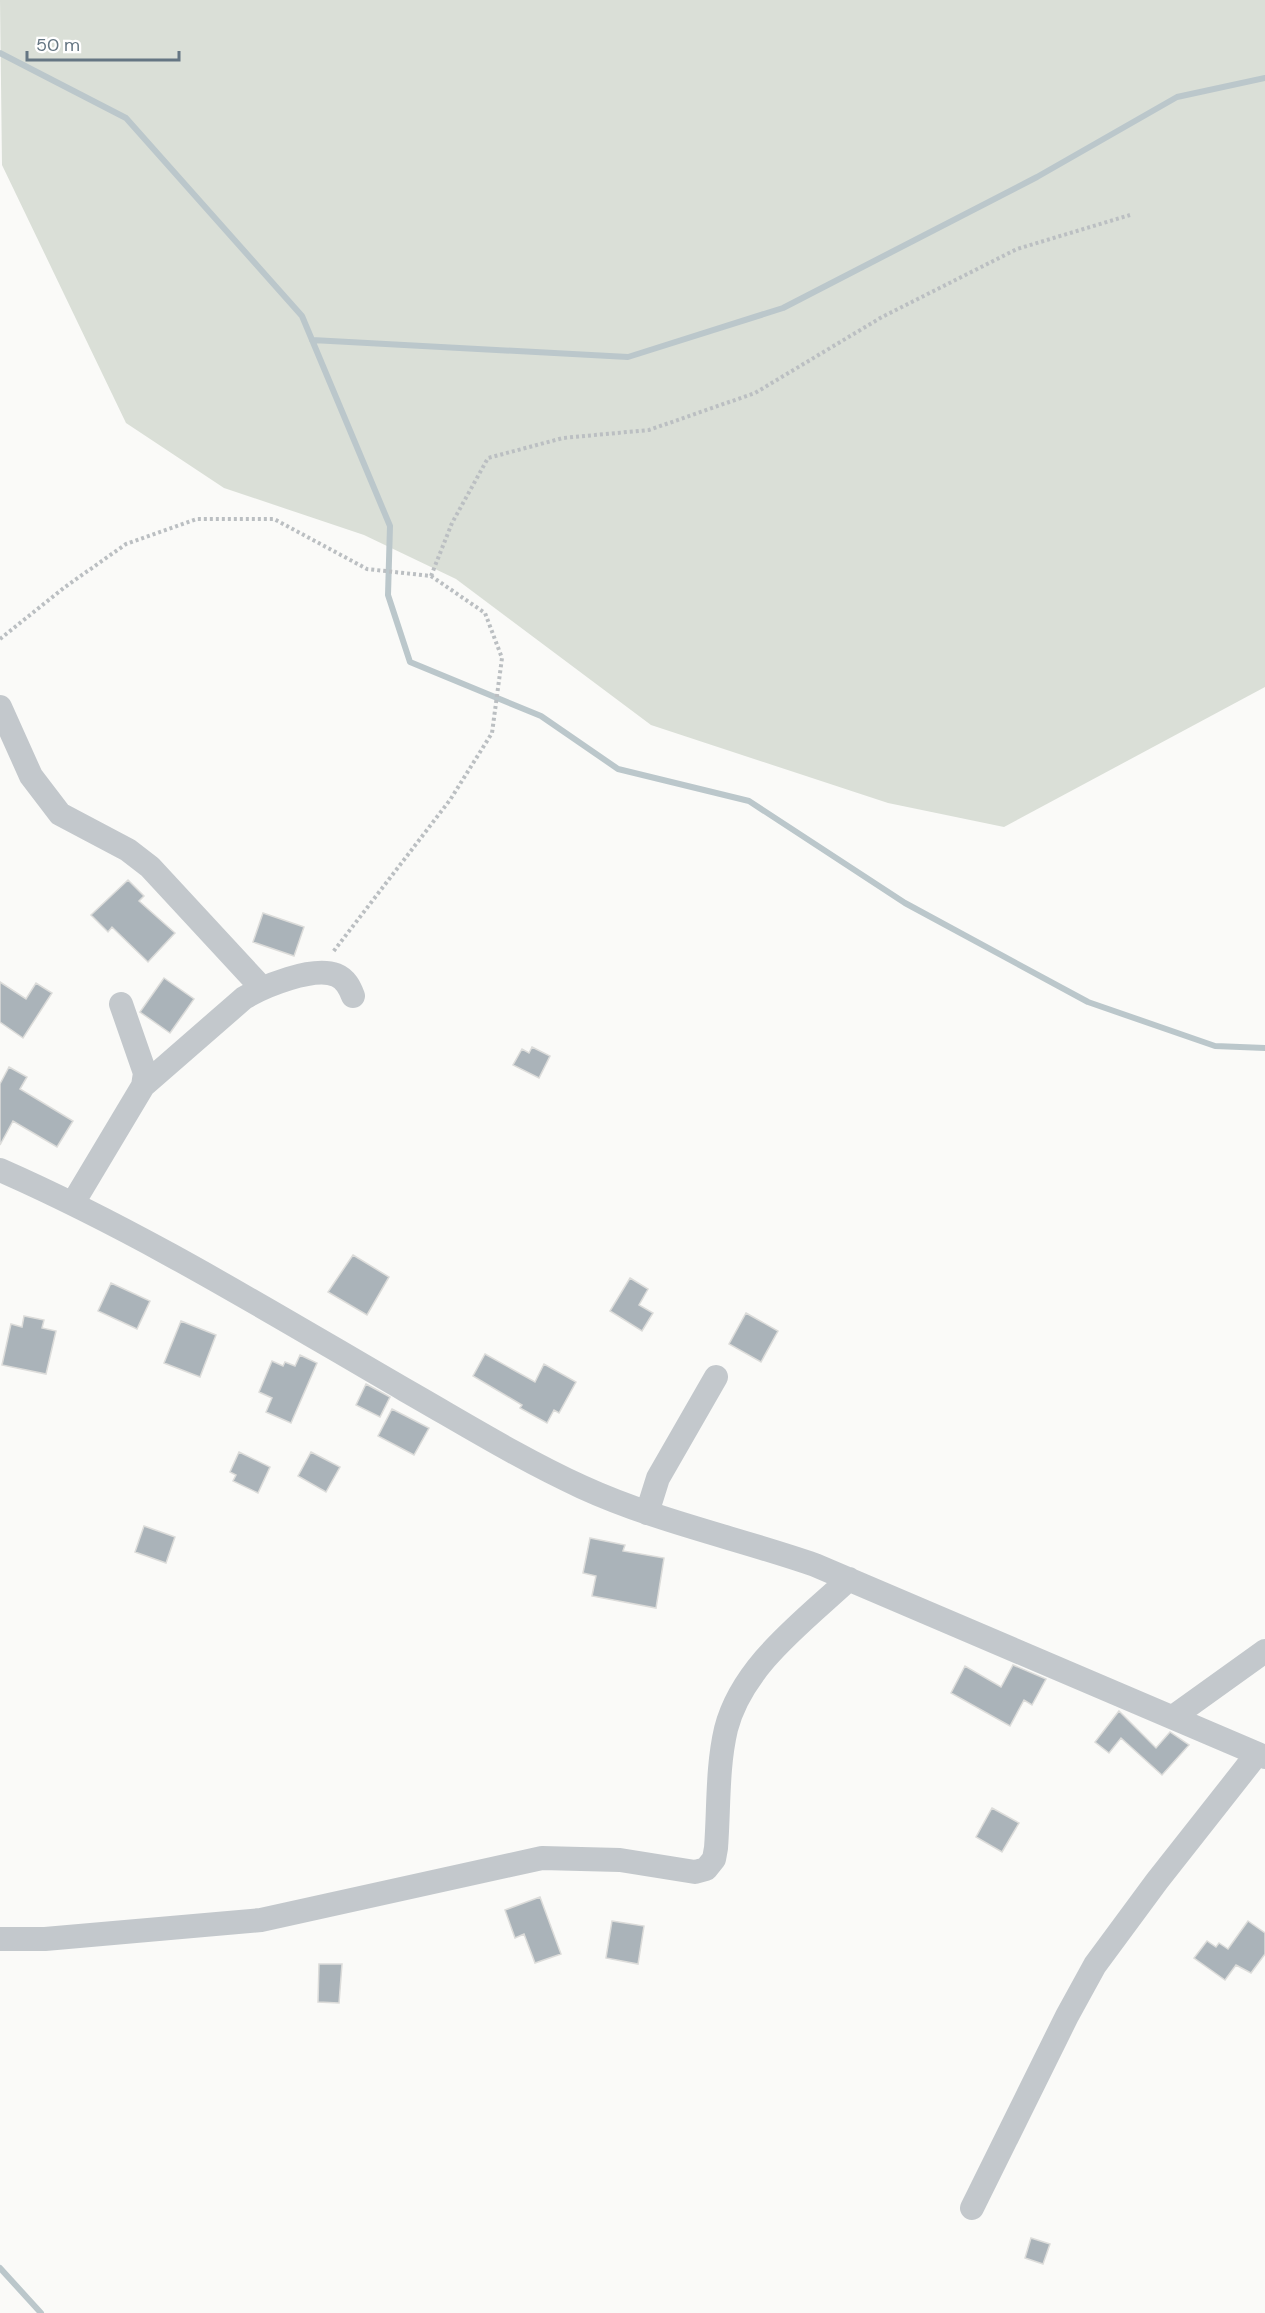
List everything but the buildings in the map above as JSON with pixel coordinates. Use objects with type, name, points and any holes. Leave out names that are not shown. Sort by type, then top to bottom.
[{"type":"street","points":[[0,707],[31,776],[53,806],[68,819],[128,850],[150,867],[262,988]]},
{"type":"street","points":[[73,1203],[143,1086],[236,1005],[262,988],[316,974],[336,975],[348,984],[353,996]]},
{"type":"street","points":[[121,1004],[145,1073],[143,1086]]},
{"type":"street","points":[[0,1170],[73,1203],[214,1280],[505,1447],[579,1485],[646,1513],[748,1542],[849,1580],[1261,1755],[1157,1881],[1095,1965],[1067,2016],[972,2208]]},
{"type":"street","points":[[646,1513],[658,1478],[716,1377]]},
{"type":"street","points":[[0,1939],[45,1939],[261,1920],[542,1858],[580,1857],[620,1860],[695,1872],[706,1869],[714,1859],[716,1848],[726,1730],[735,1703],[754,1671],[849,1580]]},
{"type":"street","points":[[1173,1717],[1265,1651]]},
{"type":"path","points":[[431,576],[452,523],[488,458],[563,438],[649,430],[755,393],[882,317],[1017,249],[1130,215]]},
{"type":"path","points":[[0,639],[65,587],[126,544],[197,519],[274,519],[366,569],[431,576],[485,613],[502,658],[492,734],[450,800],[316,974]]},
{"type":"shaded area","points":[[0,0],[1265,0],[1265,687],[1004,827],[888,803],[651,725],[456,579],[364,535],[224,488],[126,423],[2,165]]},
{"type":"waterway","points":[[0,53],[126,118],[302,316],[390,526],[388,595],[410,662],[541,716],[618,769],[749,801],[905,903],[1088,1002],[1215,1046],[1265,1048]]},
{"type":"waterway","points":[[312,340],[628,357],[783,308],[1037,177],[1177,97],[1265,78]]},
{"type":"waterway","points":[[0,2268],[41,2313]]}]
